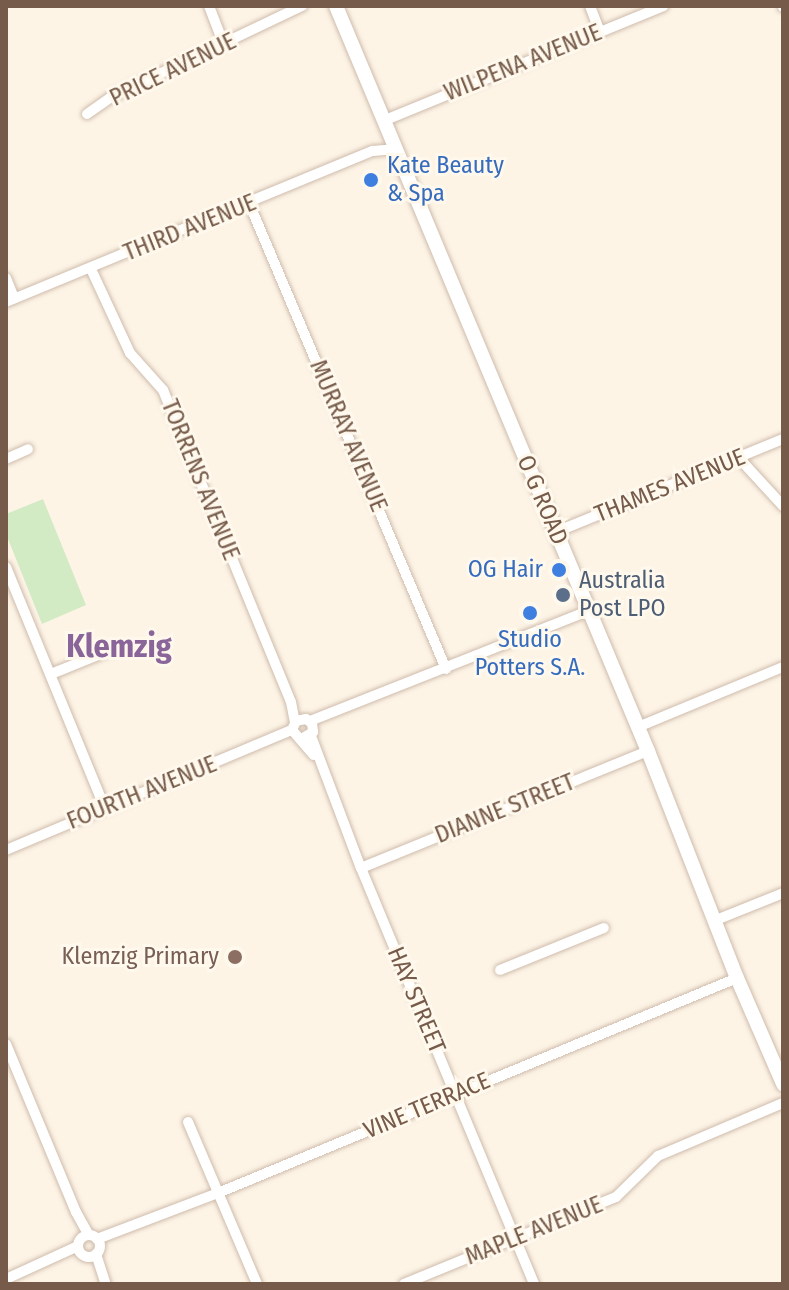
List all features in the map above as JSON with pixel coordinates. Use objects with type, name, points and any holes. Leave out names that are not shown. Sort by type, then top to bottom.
[{"type":"main road","name":"O G ROAD","points":[[336,6],[648,751],[737,978],[783,1084]]},
{"type":"street","points":[[209,6],[224,45]]},
{"type":"street","name":"PRICE AVENUE","points":[[87,114],[111,97],[302,6]]},
{"type":"street","points":[[590,6],[600,32]]},
{"type":"street","name":"WILPENA AVENUE","points":[[386,127],[663,6]]},
{"type":"street","name":"THIRD AVENUE","points":[[373,151],[386,127]]},
{"type":"street","name":"THIRD AVENUE","points":[[10,300],[373,151],[396,149]]},
{"type":"street","name":"MURRAY AVENUE","points":[[249,203],[446,669]]},
{"type":"street","name":"TORRENS AVENUE","points":[[91,269],[130,353],[163,390],[303,729]]},
{"type":"street","points":[[6,278],[10,300]]},
{"type":"street","name":"THAMES AVENUE","points":[[556,532],[783,439]]},
{"type":"street","points":[[6,459],[28,449]]},
{"type":"street","points":[[738,457],[783,506]]},
{"type":"street","points":[[6,567],[105,808]]},
{"type":"street","name":"FOURTH AVENUE","points":[[6,850],[588,611]]},
{"type":"street","points":[[51,674],[115,648]]},
{"type":"street","points":[[638,727],[783,667]]},
{"type":"street","name":"HAY STREET","points":[[303,729],[534,1284]]},
{"type":"street","name":"DIANNE STREET","points":[[361,868],[648,751]]},
{"type":"street","points":[[716,920],[783,893]]},
{"type":"street","points":[[500,970],[604,928]]},
{"type":"street","name":"VINE TERRACE","points":[[6,1279],[737,978]]},
{"type":"street","points":[[6,1044],[106,1284]]},
{"type":"street","name":"MAPLE AVENUE","points":[[404,1284],[616,1197],[658,1156],[783,1103]]},
{"type":"street","points":[[188,1122],[257,1284]]},
{"type":"green space","points":[[43,499],[86,605],[42,624],[6,534],[6,514]]},
{"type":"place","name":"Kate Beauty & Spa","points":[[371,180]]},
{"type":"place","name":"OG Hair","points":[[559,570]]},
{"type":"place","name":"Australia Post LPO","points":[[563,595]]},
{"type":"place","name":"Studio Potters S.A.","points":[[530,613]]},
{"type":"place","name":"Klemzig Primary","points":[[235,957]]},
{"type":"district","name":"Klemzig","points":[[119,646]]}]
